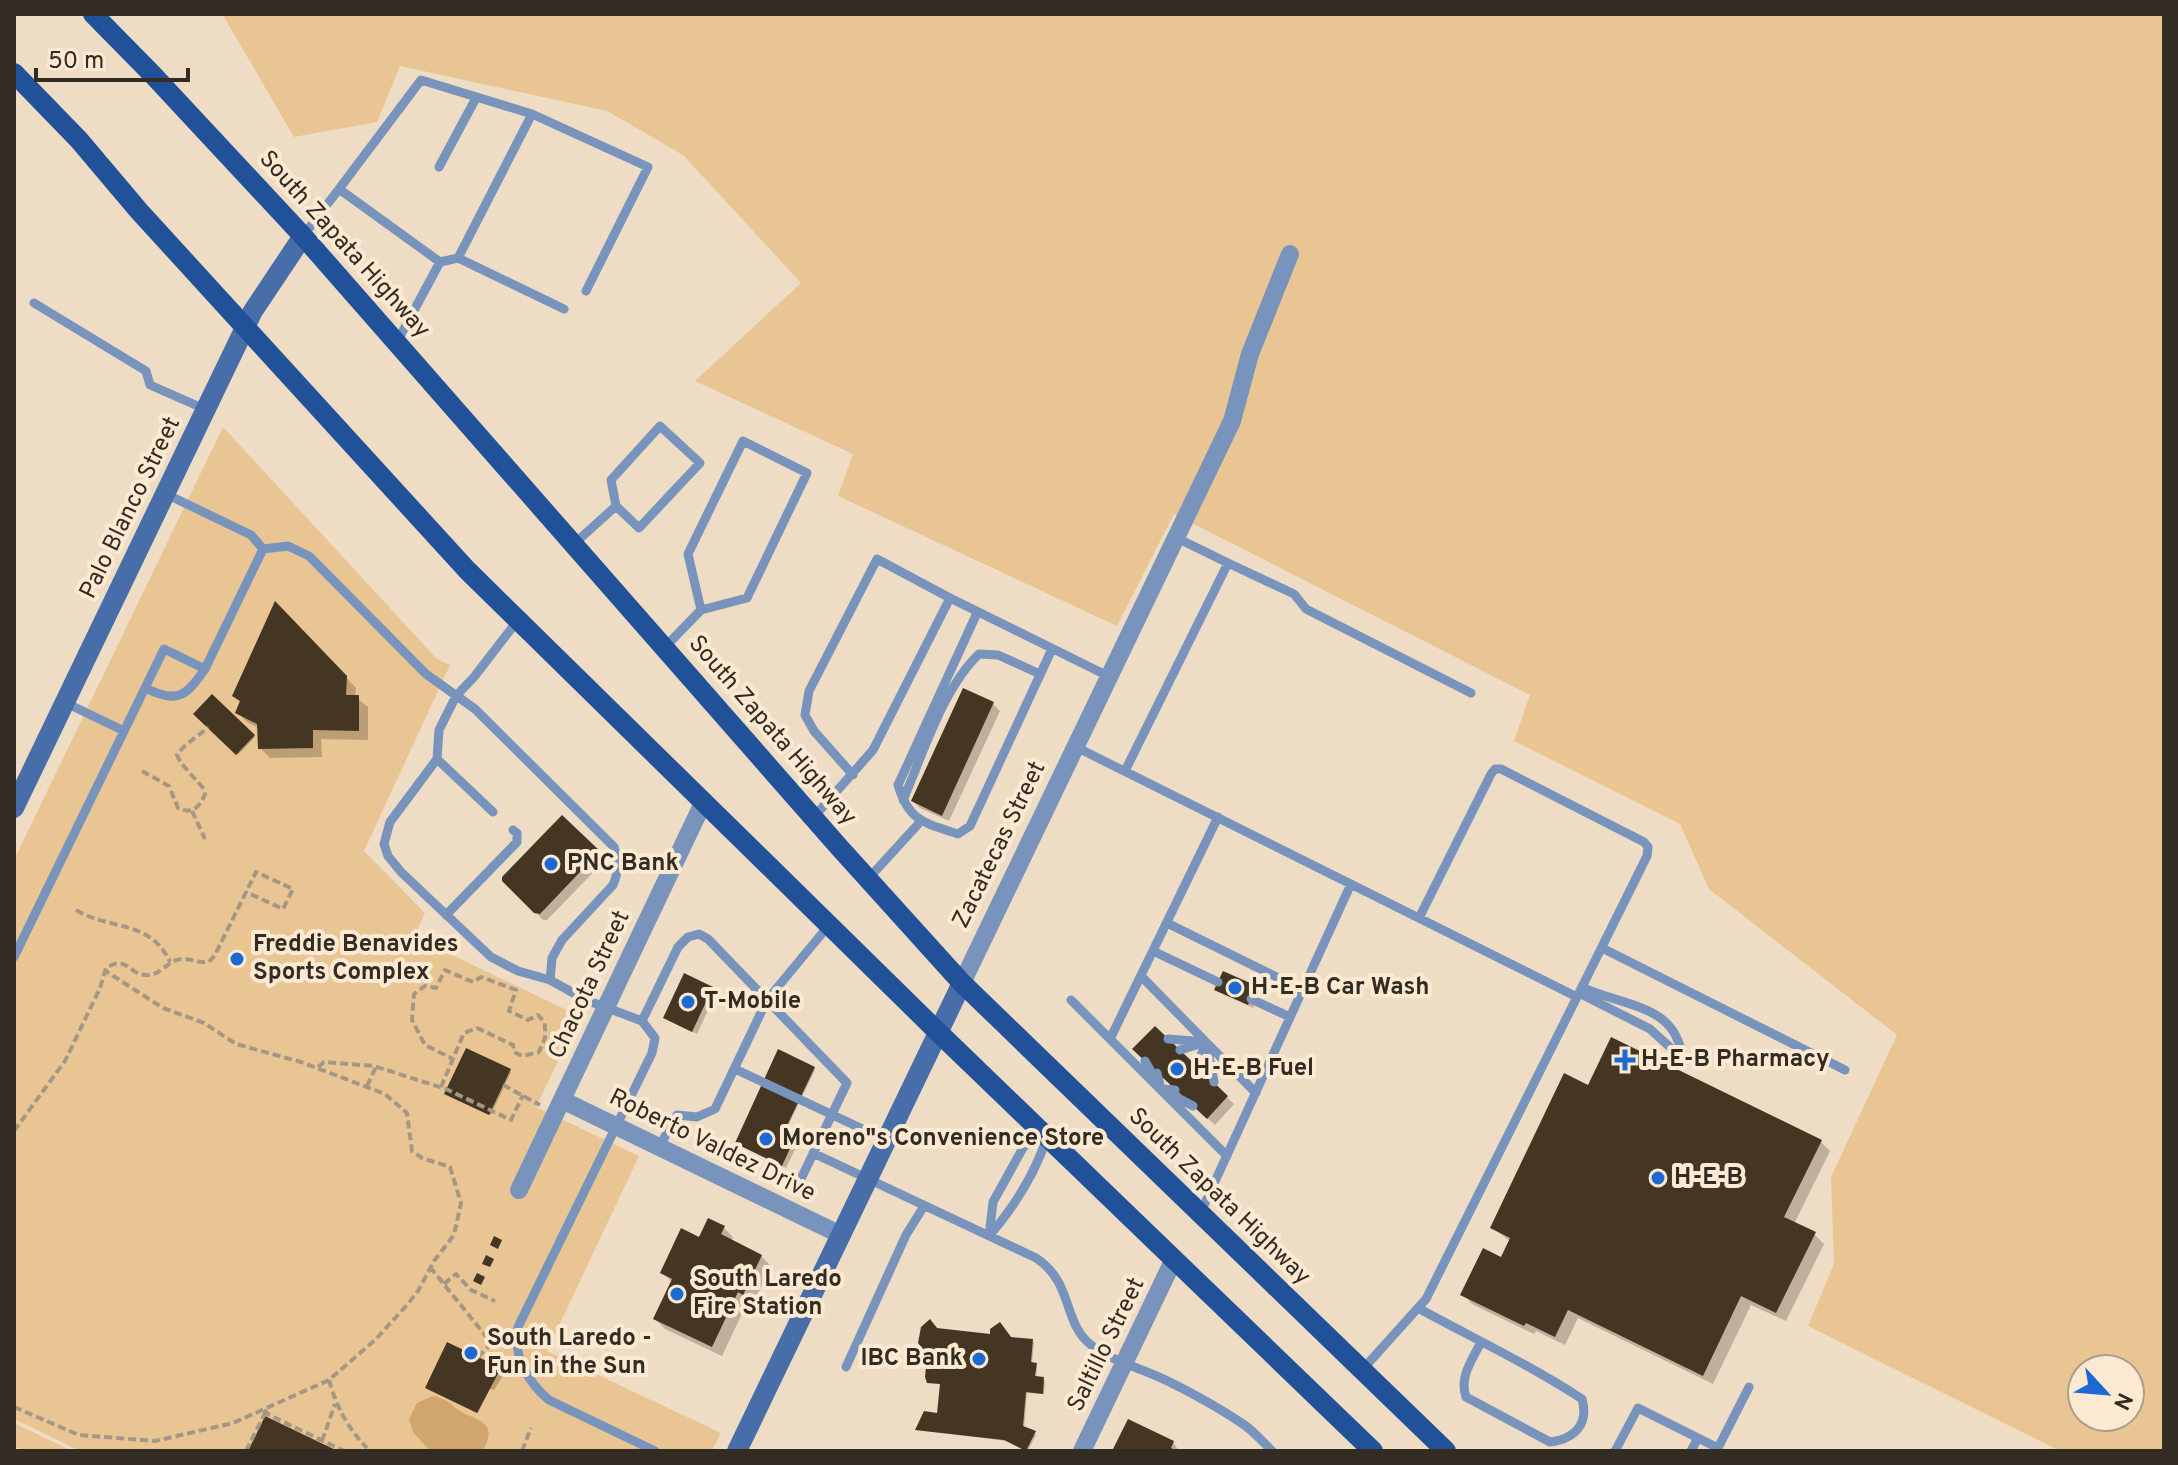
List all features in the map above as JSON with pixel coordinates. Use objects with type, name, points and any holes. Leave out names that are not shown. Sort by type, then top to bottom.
[{"type":"main road","name":"South Zapata Highway","points":[[93,14],[303,236],[813,818],[962,983],[1446,1451]]},
{"type":"main road","points":[[14,73],[79,140],[245,328],[467,570],[938,1032],[1373,1451]]},
{"type":"street","name":"Palo Blanco Street","points":[[14,808],[20,778],[65,703],[253,311],[303,236]]},
{"type":"street","name":"Zacatecas Street","points":[[737,1451],[1232,421],[1250,354],[1290,254]]},
{"type":"street","name":"Chacota Street","points":[[519,1190],[704,801]]},
{"type":"street","name":"Roberto Valdez Drive","points":[[562,1100],[841,1235]]},
{"type":"street","name":"Saltillo Street","points":[[1082,1451],[1174,1259]]},
{"type":"lane","points":[[303,236],[421,80],[532,114],[648,167],[586,291]]},
{"type":"lane","points":[[439,167],[476,98]]},
{"type":"lane","points":[[458,258],[532,114]]},
{"type":"lane","points":[[339,189],[440,262],[458,258],[564,309]]},
{"type":"lane","points":[[397,342],[440,262]]},
{"type":"lane","points":[[34,303],[146,371],[150,385],[207,410]]},
{"type":"lane","points":[[660,426],[700,463],[639,528],[616,506],[611,480],[660,426]]},
{"type":"lane","points":[[665,647],[701,610],[747,598],[807,473],[743,441],[688,554],[701,610]]},
{"type":"lane","points":[[166,494],[251,535],[263,549]]},
{"type":"lane","points":[[574,544],[616,506]]},
{"type":"lane","points":[[1177,538],[1294,594],[1306,609],[1471,693]]},
{"type":"lane","points":[[263,549],[288,546],[309,556],[426,674],[475,709],[614,847],[618,874],[613,885],[562,940],[552,958],[550,980]]},
{"type":"lane","points":[[145,688],[167,698],[175,698],[195,684],[263,549]]},
{"type":"lane","points":[[853,775],[814,731],[805,715],[809,691],[877,559],[977,613],[1110,677]]},
{"type":"lane","points":[[1125,771],[1228,563]]},
{"type":"lane","points":[[813,818],[873,750],[950,598]]},
{"type":"lane","points":[[977,613],[898,785],[909,812],[921,821],[958,834],[970,826],[1052,649]]},
{"type":"lane","points":[[518,620],[456,696],[439,730],[437,759],[390,822],[384,844],[388,856],[401,872],[491,957],[518,971],[550,980],[586,1000],[642,1021],[655,1038],[652,1053],[518,1327],[515,1341],[518,1354],[537,1391],[549,1400],[655,1451]]},
{"type":"lane","points":[[14,957],[164,649],[205,669]]},
{"type":"lane","points":[[903,800],[940,715],[965,668],[979,654],[998,655],[1040,674]]},
{"type":"lane","points":[[65,703],[124,731]]},
{"type":"lane","points":[[1076,747],[1419,918],[1579,992],[1650,1029],[1685,1061],[1675,1033],[1661,1018],[1625,1001],[1579,992]]},
{"type":"lane","points":[[437,759],[493,812]]},
{"type":"lane","points":[[1362,1370],[1418,1308],[1432,1287],[1602,948],[1647,856],[1648,847],[1644,842],[1501,769],[1495,769],[1419,918]]},
{"type":"lane","points":[[1110,1039],[1218,817]]},
{"type":"lane","points":[[868,879],[921,821]]},
{"type":"lane","points":[[446,915],[517,842],[517,833],[513,830]]},
{"type":"lane","points":[[1200,1215],[1351,884]]},
{"type":"lane","points":[[1167,923],[1303,990]]},
{"type":"lane","points":[[659,1147],[677,1115],[697,1117],[715,1109],[767,1000],[829,925]]},
{"type":"lane","points":[[642,1021],[678,947],[688,937],[699,934],[708,939],[847,1083],[799,1183]]},
{"type":"lane","points":[[1602,948],[1845,1070]]},
{"type":"lane","points":[[1153,951],[1218,982]]},
{"type":"lane","points":[[1141,976],[1256,1093]]},
{"type":"lane","points":[[1251,999],[1290,1017]]},
{"type":"lane","points":[[1071,1000],[1227,1156]]},
{"type":"lane","points":[[1168,1039],[1206,1042]]},
{"type":"lane","points":[[1180,1050],[1206,1042]]},
{"type":"lane","points":[[1197,1066],[1206,1042]]},
{"type":"lane","points":[[1206,1042],[1214,1082]]},
{"type":"lane","points":[[1145,1061],[1161,1089],[1193,1106]]},
{"type":"lane","points":[[735,1069],[886,1140]]},
{"type":"lane","points":[[1157,1073],[1161,1089]]},
{"type":"lane","points":[[1161,1089],[1175,1090]]},
{"type":"lane","points":[[989,1236],[1011,1211],[1039,1160],[1047,1137]]},
{"type":"lane","points":[[989,1236],[993,1202],[1024,1146],[1047,1137]]},
{"type":"lane","points":[[813,1153],[1048,1266],[1059,1280],[1079,1333],[1091,1345],[1124,1365],[1147,1372],[1242,1423],[1272,1451]]},
{"type":"lane","points":[[846,1367],[906,1235],[924,1206]]},
{"type":"lane","points":[[1418,1308],[1481,1342],[1582,1399],[1585,1412],[1579,1428],[1564,1440],[1550,1442],[1466,1397],[1463,1388],[1465,1374],[1481,1342]]},
{"type":"lane","points":[[1615,1451],[1638,1408],[1718,1448],[1749,1387]]},
{"type":"lane","points":[[1691,1451],[1698,1438]]},
{"type":"path","points":[[192,811],[202,802],[204,789],[177,755],[186,743],[197,739],[208,727]]},
{"type":"path","points":[[142,771],[169,786],[178,808],[192,811]]},
{"type":"path","points":[[192,811],[205,839]]},
{"type":"path","points":[[14,1131],[65,1061],[100,988],[104,970],[116,962],[123,963],[136,973],[147,975],[180,959],[204,963],[213,960],[233,918],[246,892],[256,872],[293,889],[283,909],[246,892]]},
{"type":"path","points":[[76,910],[96,921],[142,931],[159,943],[170,963]]},
{"type":"path","points":[[14,1407],[79,1435],[155,1441],[233,1423],[265,1411],[329,1380],[376,1339],[418,1291],[430,1267],[457,1230],[461,1203],[453,1173],[447,1165],[422,1158],[412,1151],[407,1113],[385,1094],[317,1068],[236,1044],[204,1023],[163,1008],[104,970]]},
{"type":"path","points":[[441,1087],[453,1059],[464,1033],[477,1028],[513,1045],[514,1052],[522,1056],[536,1053],[545,1038],[545,1023],[538,1015],[528,1020],[509,1011],[516,990],[481,977],[473,982],[445,970],[436,988],[425,986],[414,994],[411,1013],[425,1045],[453,1059]]},
{"type":"path","points":[[317,1068],[324,1062],[376,1067],[441,1087],[511,1120],[523,1095]]},
{"type":"path","points":[[367,1086],[376,1067]]},
{"type":"path","points":[[503,1085],[540,1105]]},
{"type":"path","points":[[430,1267],[495,1344],[478,1357]]},
{"type":"path","points":[[444,1284],[456,1274],[471,1290],[495,1301]]},
{"type":"path","points":[[329,1380],[335,1402],[354,1435],[367,1448]]},
{"type":"path","points":[[322,1442],[335,1402]]},
{"type":"path","points":[[265,1411],[344,1451]]},
{"type":"path","points":[[246,1451],[265,1411]]},
{"type":"path","points":[[522,1451],[531,1428]]},
{"type":"shaded area","points":[[226,14],[2164,14],[2164,1451],[2060,1451],[1808,1326],[1834,1264],[1831,1177],[1897,1035],[1709,889],[1680,824],[1514,741],[1530,695],[1174,514],[1117,626],[838,496],[853,454],[695,381],[801,283],[683,155],[607,111],[400,66],[377,122],[294,137],[224,17]]},
{"type":"shaded area","name":"Freddie Benavides Sports Complex","points":[[223,427],[437,659],[450,665],[364,851],[425,913],[414,937],[569,1011],[581,1013],[536,1107],[639,1156],[547,1351],[721,1433],[712,1451],[80,1451],[14,1419],[14,860]]},
{"type":"shaded area","points":[[433,1396],[483,1422],[489,1433],[483,1451],[430,1451],[413,1432],[409,1419],[417,1403]]},
{"type":"shaded area","points":[[14,1423],[72,1451],[23,1451],[14,1446]]},
{"type":"building","points":[[275,601],[347,676],[346,695],[359,695],[359,731],[313,730],[313,748],[258,749],[257,724],[235,713],[240,701],[232,696]]},
{"type":"building","points":[[963,688],[994,702],[942,816],[911,801]]},
{"type":"building","points":[[212,694],[255,735],[236,755],[193,714]]},
{"type":"building","name":"PNC Bank","points":[[562,815],[600,851],[540,914],[534,913],[502,881],[502,877]]},
{"type":"building","name":"H-E-B Car Wash","points":[[1223,971],[1257,986],[1248,1005],[1214,990]]},
{"type":"building","name":"T-Mobile","points":[[684,973],[713,987],[692,1032],[663,1018]]},
{"type":"building","name":"H-E-B Fuel","points":[[1155,1026],[1228,1096],[1207,1119],[1132,1049]]},
{"type":"building","name":"H-E-B","points":[[1611,1037],[1822,1140],[1784,1217],[1816,1232],[1776,1313],[1741,1296],[1703,1376],[1568,1310],[1555,1337],[1526,1323],[1524,1326],[1460,1295],[1483,1248],[1501,1257],[1510,1238],[1490,1228],[1564,1073],[1588,1085]]},
{"type":"building","points":[[466,1048],[511,1069],[489,1115],[444,1094]]},
{"type":"building","points":[[778,1049],[815,1067],[785,1130],[796,1135],[782,1166],[735,1143]]},
{"type":"building","points":[[708,1218],[725,1226],[721,1234],[762,1255],[743,1295],[738,1292],[712,1347],[653,1319],[672,1279],[660,1273],[681,1228],[699,1237]]},
{"type":"building","points":[[494,1236],[502,1240],[498,1249],[490,1245]]},
{"type":"building","points":[[486,1255],[494,1259],[490,1267],[482,1264]]},
{"type":"building","points":[[477,1273],[485,1277],[481,1285],[473,1281]]},
{"type":"building","points":[[930,1319],[937,1328],[990,1334],[990,1329],[1000,1322],[1011,1337],[1033,1339],[1031,1362],[1037,1363],[1035,1376],[1044,1377],[1043,1394],[1026,1392],[1023,1426],[1036,1431],[1026,1451],[1004,1440],[915,1430],[924,1411],[937,1413],[940,1384],[927,1383],[927,1356],[918,1343],[921,1327]]},
{"type":"building","points":[[447,1342],[501,1368],[477,1413],[425,1388]]},
{"type":"building","points":[[265,1416],[321,1443],[338,1451],[248,1451]]},
{"type":"building","points":[[1128,1419],[1174,1441],[1171,1448],[1178,1451],[1112,1451]]},
{"type":"place","name":"PNC Bank","points":[[551,864]]},
{"type":"place","name":"Freddie Benavides Sports Complex","points":[[237,959]]},
{"type":"place","name":"H-E-B Car Wash","points":[[1235,988]]},
{"type":"place","name":"T-Mobile","points":[[688,1002]]},
{"type":"place","name":"H-E-B Pharmacy","points":[[1625,1060]]},
{"type":"place","name":"H-E-B Fuel","points":[[1177,1069]]},
{"type":"place","name":"Moreno\"s Convenience Store","points":[[766,1139]]},
{"type":"place","name":"H-E-B","points":[[1658,1178]]},
{"type":"place","name":"South Laredo Fire Station","points":[[677,1294]]},
{"type":"place","name":"South Laredo - Fun in the Sun","points":[[471,1353]]},
{"type":"place","name":"IBC Bank","points":[[979,1359]]}]
